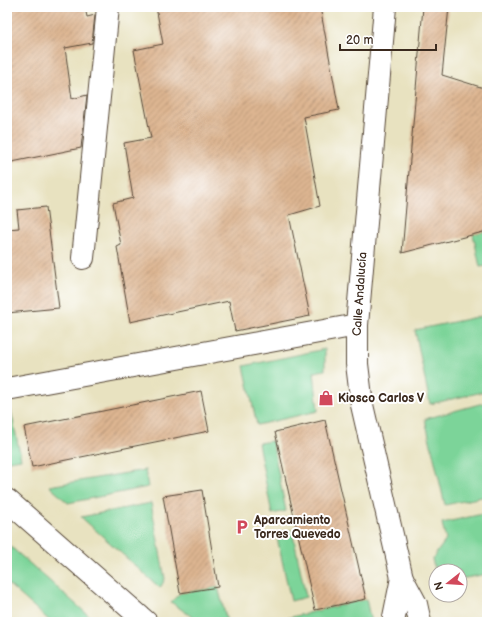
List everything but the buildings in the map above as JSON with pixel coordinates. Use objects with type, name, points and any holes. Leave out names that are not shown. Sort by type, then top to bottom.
[{"type":"street","points":[[83,258],[108,7]]},
{"type":"street","name":"Calle Andalucía","points":[[385,7],[357,325],[357,364],[362,405],[402,578]]},
{"type":"street","points":[[7,389],[357,325]]},
{"type":"street","points":[[7,500],[146,622]]},
{"type":"street","points":[[393,622],[402,578]]},
{"type":"street","points":[[402,578],[416,604],[420,622]]},
{"type":"green space","points":[[487,231],[487,266],[480,267],[473,234]]},
{"type":"green space","points":[[487,315],[487,391],[430,404],[415,330]]},
{"type":"green space","points":[[325,349],[325,370],[314,372],[318,411],[257,425],[244,366]]},
{"type":"green space","points":[[487,402],[487,496],[445,505],[425,419]]},
{"type":"green space","points":[[11,410],[21,459],[9,461],[7,459],[7,411]]},
{"type":"green space","points":[[272,441],[286,511],[272,514],[258,443]]},
{"type":"green space","points":[[145,470],[148,487],[68,503],[49,486]]},
{"type":"green space","points":[[151,503],[165,579],[160,588],[81,517]]},
{"type":"green space","points":[[487,513],[487,574],[468,578],[468,563],[433,563],[432,559],[446,540],[442,523]]},
{"type":"green space","points":[[292,530],[306,597],[291,601],[276,533]]},
{"type":"green space","points":[[10,546],[96,622],[51,622],[7,583],[7,550]]},
{"type":"green space","points":[[218,587],[227,622],[199,622],[171,602],[180,593]]},
{"type":"green space","points":[[366,599],[371,622],[280,622],[279,620]]},
{"type":"place","name":"Kiosco Carlos V","points":[[326,398]]},
{"type":"place","name":"Aparcamiento Torres Quevedo","points":[[242,527]]}]
